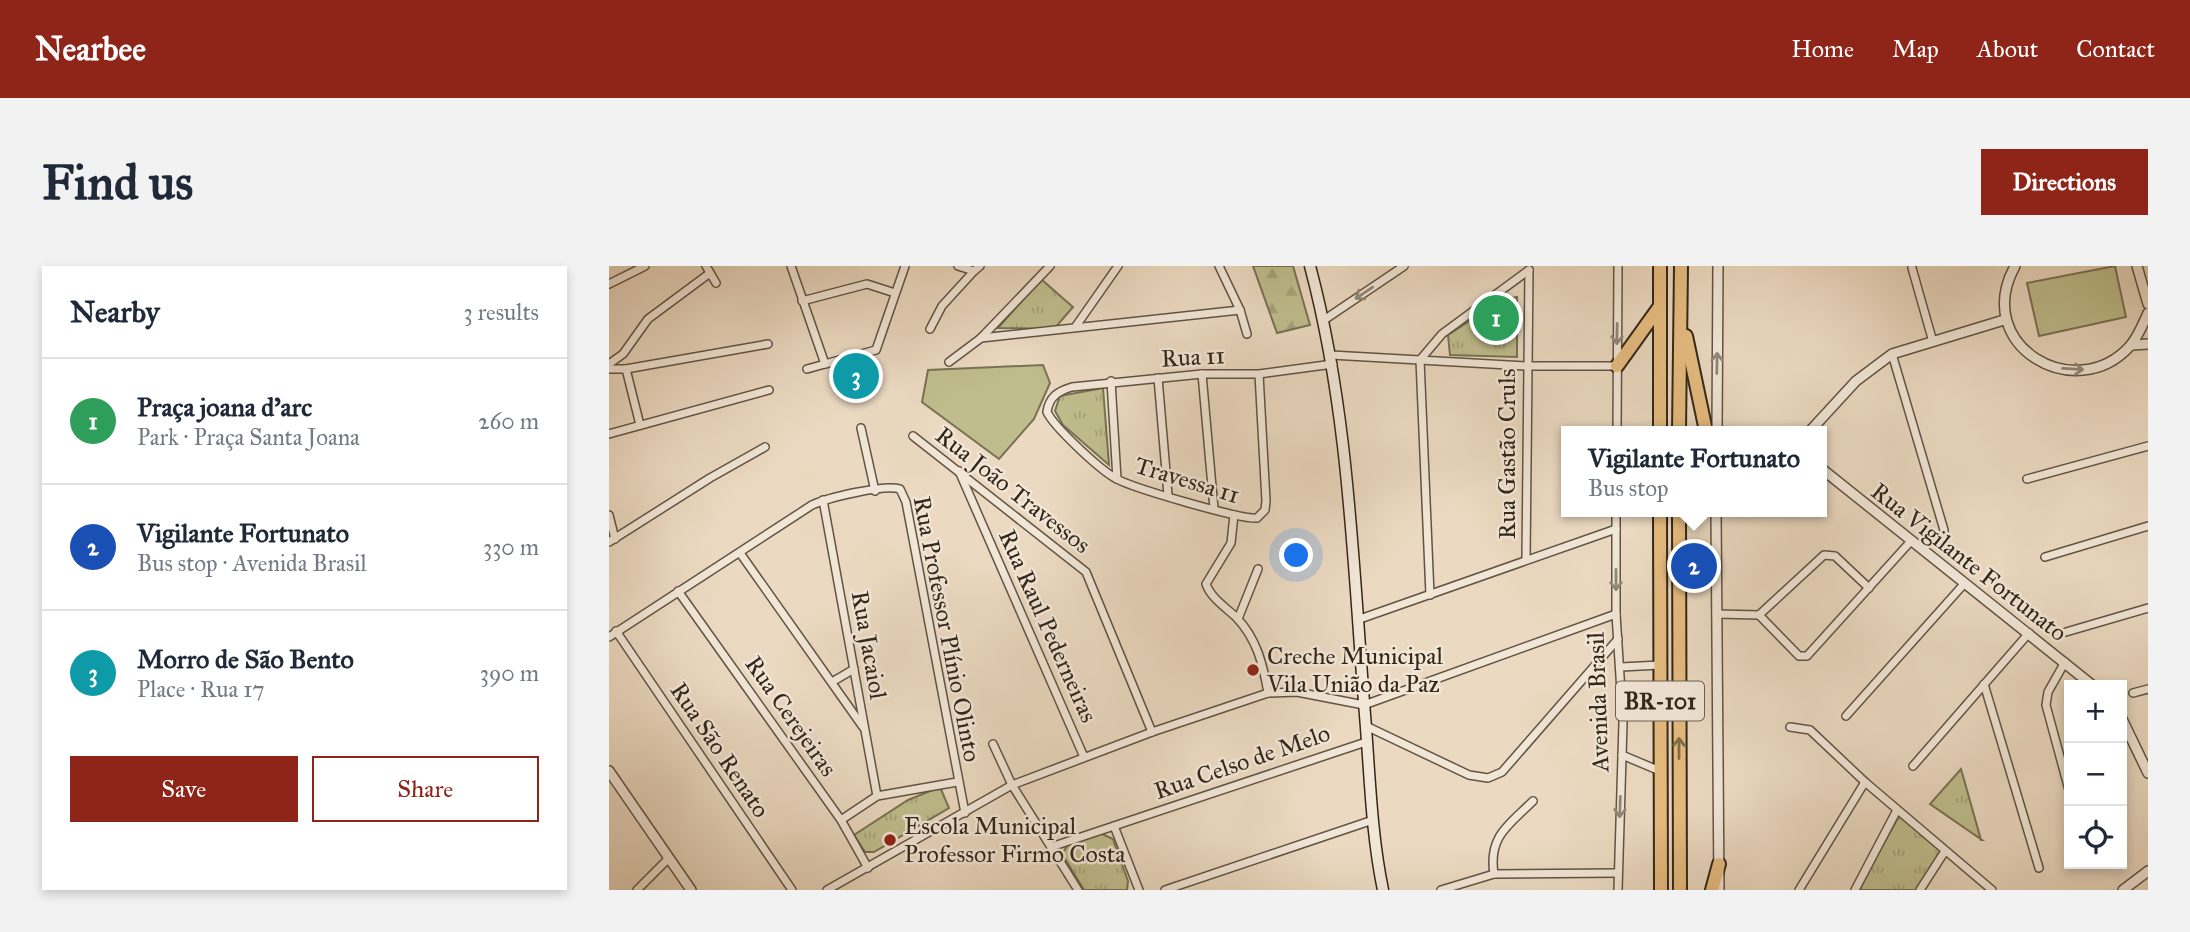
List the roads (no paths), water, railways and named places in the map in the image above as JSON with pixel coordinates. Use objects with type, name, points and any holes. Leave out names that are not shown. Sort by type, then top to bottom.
[{"type":"highway","points":[[1660,266],[1660,426]]},
{"type":"highway","points":[[1679,426],[1681,266]]},
{"type":"highway","points":[[1681,295],[1705,426]]},
{"type":"highway","points":[[1617,366],[1660,306]]},
{"type":"highway","name":"BR-101","points":[[1660,517],[1661,890]]},
{"type":"highway","name":"BR-101","points":[[1679,517],[1680,890]]},
{"type":"highway","points":[[1712,890],[1719,864]]},
{"type":"main road","points":[[1311,266],[1332,359],[1366,726],[1370,821],[1384,890]]},
{"type":"street","points":[[609,284],[645,266]]},
{"type":"street","points":[[791,266],[825,364]]},
{"type":"street","points":[[807,369],[876,349],[905,266]]},
{"type":"street","points":[[958,266],[977,269]]},
{"type":"street","points":[[949,362],[981,338],[1050,266]]},
{"type":"street","points":[[1076,326],[1118,266]]},
{"type":"street","points":[[1219,266],[1240,310],[1247,334]]},
{"type":"street","points":[[1324,320],[1404,266]]},
{"type":"street","points":[[1616,426],[1618,266]]},
{"type":"street","points":[[1717,426],[1718,266]]},
{"type":"street","points":[[2015,266],[2004,297],[2004,320],[2014,340],[2051,366],[2073,371],[2095,369],[2115,360],[2132,345],[2148,313]]},
{"type":"street","points":[[2137,266],[2145,283],[2148,304]]},
{"type":"street","points":[[1430,595],[1420,360],[1443,334],[1529,268]]},
{"type":"street","name":"Rua Gastão Cruls","points":[[1526,559],[1525,366],[1529,268]]},
{"type":"street","points":[[1912,268],[1933,342]]},
{"type":"street","points":[[609,366],[623,354],[648,318],[708,269],[716,283]]},
{"type":"street","points":[[930,329],[942,306],[977,269]]},
{"type":"street","points":[[802,301],[867,284],[895,293]]},
{"type":"street","points":[[981,338],[1240,310]]},
{"type":"street","points":[[1815,426],[1856,381],[1892,354],[2004,320]]},
{"type":"street","points":[[609,366],[626,369],[768,344]]},
{"type":"street","points":[[2132,345],[2148,344]]},
{"type":"street","points":[[1892,354],[1944,530]]},
{"type":"street","name":"Rua 11","points":[[1055,394],[1072,387],[1111,381],[1202,374],[1259,374],[1332,359],[1420,360],[1525,366],[1617,366]]},
{"type":"street","points":[[626,369],[640,425]]},
{"type":"street","points":[[1202,374],[1214,509]]},
{"type":"street","name":"Travessa 11","points":[[1055,394],[1048,402],[1051,420],[1117,480],[1234,515],[1258,518],[1265,510],[1259,374]]},
{"type":"street","points":[[1158,377],[1168,495]]},
{"type":"street","points":[[1111,381],[1117,480]]},
{"type":"street","points":[[609,434],[769,390]]},
{"type":"street","points":[[861,428],[875,491]]},
{"type":"street","name":"Rua João Travessos","points":[[913,436],[1086,572],[1152,732]]},
{"type":"street","points":[[2027,479],[2148,446]]},
{"type":"street","points":[[609,515],[612,540],[765,447]]},
{"type":"street","name":"Rua Raul Pederneiras","points":[[959,470],[1084,757]]},
{"type":"street","name":"Rua Vigilante Fortunato","points":[[1827,473],[2086,680]]},
{"type":"street","name":"Rua Professor Plínio Olinto","points":[[612,634],[823,500],[895,488],[906,502],[965,813]]},
{"type":"street","name":"Rua Jacaiol","points":[[823,500],[877,796]]},
{"type":"street","points":[[1234,515],[1231,543],[1206,584],[1212,595],[1238,619],[1258,647],[1268,693]]},
{"type":"street","name":"Avenida Brasil","points":[[1616,517],[1616,614],[1621,667],[1622,755],[1618,890]]},
{"type":"street","points":[[1716,517],[1719,890]]},
{"type":"street","points":[[2045,557],[2148,526]]},
{"type":"street","points":[[1357,620],[1616,529]]},
{"type":"street","points":[[1759,615],[1799,656],[1807,656],[1911,541]]},
{"type":"street","points":[[740,553],[865,729]]},
{"type":"street","points":[[1716,614],[1759,615],[1824,555],[1840,559],[1869,587]]},
{"type":"street","points":[[1238,619],[1258,569]]},
{"type":"street","points":[[1846,716],[1964,584]]},
{"type":"street","name":"Rua Cerejeiras","points":[[678,590],[841,820],[868,868]]},
{"type":"street","points":[[2066,632],[2148,608]]},
{"type":"street","points":[[827,890],[1012,785],[1152,732],[1268,693],[1297,692],[1364,705],[1616,614]]},
{"type":"street","points":[[1913,766],[2029,633]]},
{"type":"street","name":"Rua São Renato","points":[[612,634],[792,890]]},
{"type":"street","points":[[1366,726],[1469,775],[1495,777],[1618,639]]},
{"type":"street","points":[[2064,772],[2046,705],[2048,692],[2065,662]]},
{"type":"street","points":[[1621,667],[1660,665]]},
{"type":"street","points":[[832,682],[854,669]]},
{"type":"street","points":[[1984,684],[2039,868]]},
{"type":"street","points":[[2133,693],[2148,689]]},
{"type":"street","points":[[1790,727],[1810,730],[1865,782],[1992,890]]},
{"type":"street","points":[[2127,729],[2148,773]]},
{"type":"street","name":"Rua Celso de Melo","points":[[1051,847],[1366,742]]},
{"type":"street","points":[[993,744],[1012,785],[1077,888],[1066,890]]},
{"type":"street","points":[[1622,755],[1661,771]]},
{"type":"street","points":[[610,773],[691,890]]},
{"type":"street","points":[[841,820],[877,796],[957,782]]},
{"type":"street","points":[[1799,890],[1865,782]]},
{"type":"street","points":[[1494,874],[1494,842],[1533,801]]},
{"type":"street","points":[[1855,890],[1897,810]]},
{"type":"street","points":[[1165,890],[1370,821]]},
{"type":"street","points":[[1114,826],[1139,890]]},
{"type":"street","points":[[1920,890],[1945,851]]},
{"type":"street","points":[[637,890],[668,859]]},
{"type":"street","points":[[2123,890],[2148,871]]},
{"type":"street","points":[[1441,890],[1494,874],[1618,873]]},
{"type":"street","points":[[1975,890],[1980,882]]},
{"type":"place","name":"Praça joana d'arc","points":[[1496,318]]},
{"type":"place","name":"Morro de São Bento","points":[[856,376]]},
{"type":"place","name":"Vigilante Fortunato","points":[[1694,566]]},
{"type":"place","name":"Creche Municipal Vila União da Paz","points":[[1253,670]]},
{"type":"place","name":"Escola Municipal Professor Firmo Costa","points":[[890,840]]}]
